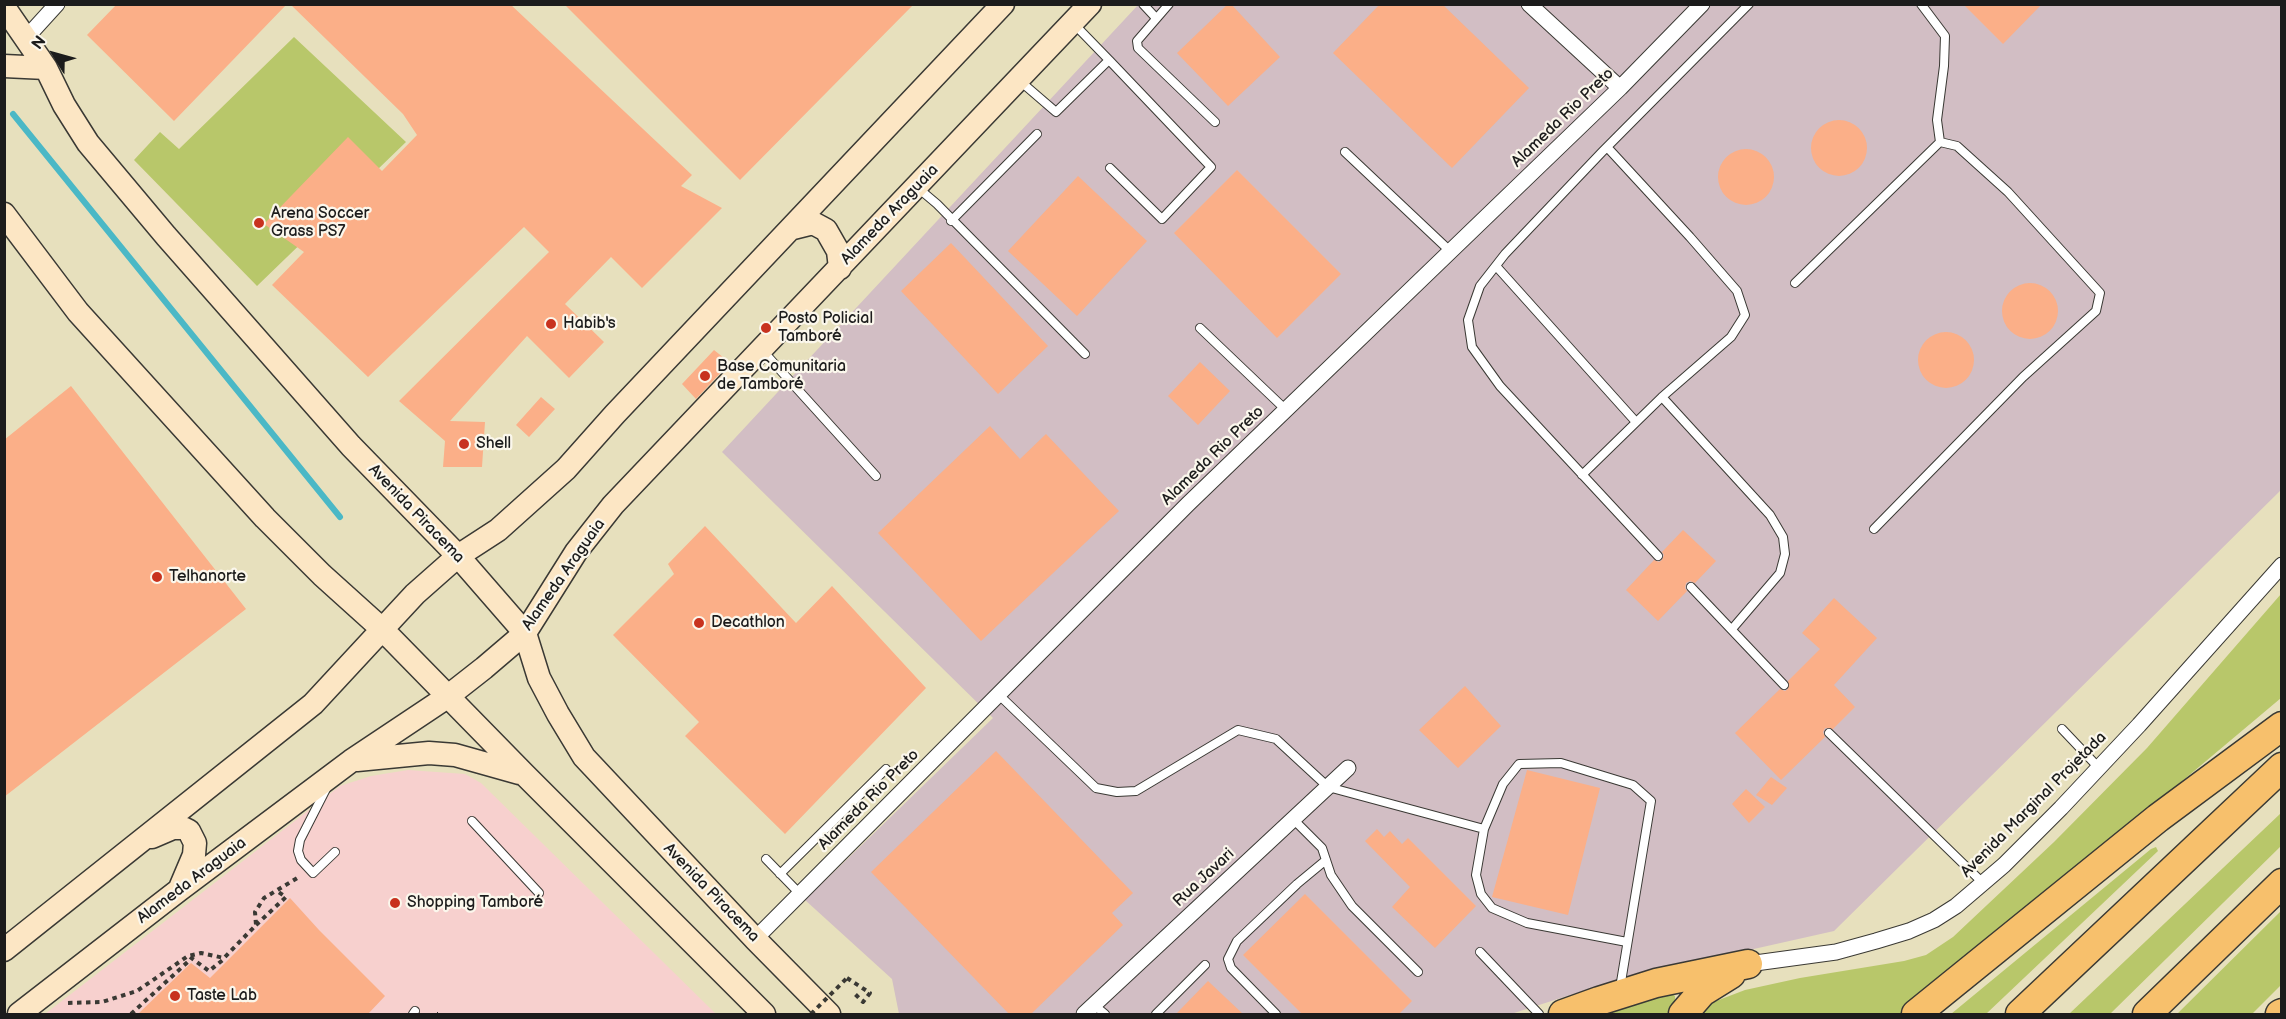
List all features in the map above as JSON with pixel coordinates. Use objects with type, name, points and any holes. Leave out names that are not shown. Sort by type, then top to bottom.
[{"type":"highway","points":[[1916,1014],[2158,818],[2282,726]]},
{"type":"highway","points":[[2020,1014],[2282,767]]},
{"type":"highway","points":[[2147,1014],[2282,883]]},
{"type":"highway","points":[[1563,1014],[1656,983],[1748,964]]},
{"type":"highway","points":[[1683,1014],[1702,992],[1748,964]]},
{"type":"main road","points":[[4,950],[313,704],[415,594],[458,556],[498,530],[566,469],[615,414],[1003,4]]},
{"type":"main road","name":"Alameda Araguaia","points":[[19,1014],[343,767],[447,697],[484,669],[525,633],[576,552],[613,506],[1090,4]]},
{"type":"main road","name":"Avenida Piracema","points":[[4,7],[27,37],[46,68],[64,105],[88,142],[166,236],[351,446],[458,556],[525,633],[539,678],[584,757],[755,939],[829,1014]]},
{"type":"main road","points":[[4,66],[46,68]]},
{"type":"main road","points":[[5,214],[78,312],[257,510],[322,575],[383,630],[764,1014]]},
{"type":"main road","points":[[793,228],[813,223],[826,230],[838,251],[840,268]]},
{"type":"main road","points":[[343,767],[429,753],[455,755],[524,774]]},
{"type":"main road","points":[[139,844],[173,828],[183,828],[189,831],[195,843],[194,855],[179,890]]},
{"type":"street","points":[[27,37],[57,4]]},
{"type":"street","points":[[1529,4],[1620,88]]},
{"type":"street","name":"Alameda Rio Preto","points":[[755,939],[1188,504],[1620,88],[1702,4]]},
{"type":"street","name":"Avenida Marginal Projetada","points":[[1748,964],[1836,952],[1910,932],[1956,906],[2061,808],[2282,566]]},
{"type":"street","name":"Rua Javari","points":[[1094,1011],[1348,768]]},
{"type":"lane","points":[[1143,4],[1156,18]]},
{"type":"lane","points":[[1169,4],[1137,41],[1138,48],[1215,122]]},
{"type":"lane","points":[[1658,556],[1500,386],[1472,347],[1468,320],[1480,286],[1543,213],[1749,4]]},
{"type":"lane","points":[[1921,4],[1945,36],[1944,66],[1937,120],[1940,142]]},
{"type":"lane","points":[[1073,23],[1211,167],[1162,219],[1110,168]]},
{"type":"lane","points":[[1018,80],[1056,112],[1109,60]]},
{"type":"lane","points":[[951,221],[1037,134]]},
{"type":"lane","points":[[1795,283],[1940,142]]},
{"type":"lane","points":[[1874,529],[2023,377],[2096,311],[2100,293],[2008,192],[1957,146],[1940,142]]},
{"type":"lane","points":[[1582,475],[1662,397],[1731,337],[1745,315],[1737,291],[1607,147]]},
{"type":"lane","points":[[1346,152],[1451,252]]},
{"type":"lane","points":[[917,187],[1085,354]]},
{"type":"lane","points":[[1496,266],[1636,422]]},
{"type":"lane","points":[[1200,328],[1286,410]]},
{"type":"lane","points":[[761,349],[876,476]]},
{"type":"lane","points":[[1662,397],[1770,514],[1783,537],[1785,554],[1780,573],[1732,629]]},
{"type":"lane","points":[[1691,587],[1784,685]]},
{"type":"lane","points":[[999,694],[1096,788],[1117,792],[1136,791],[1238,730],[1276,739],[1328,787],[1484,829]]},
{"type":"lane","points":[[2062,729],[2099,768]]},
{"type":"lane","points":[[1828,733],[1983,883]]},
{"type":"lane","points":[[1618,995],[1651,801],[1634,785],[1561,763],[1519,764],[1503,784],[1484,829],[1476,875],[1481,894],[1492,908],[1527,923],[1627,942]]},
{"type":"lane","points":[[335,852],[311,871],[301,860],[298,851],[300,840],[343,767]]},
{"type":"lane","points":[[780,874],[886,768]]},
{"type":"lane","points":[[1293,819],[1322,848],[1331,875],[1352,906],[1418,972]]},
{"type":"lane","points":[[472,821],[539,893]]},
{"type":"lane","points":[[766,859],[801,894]]},
{"type":"lane","points":[[1275,1014],[1232,968],[1228,959],[1237,941],[1326,860]]},
{"type":"lane","points":[[1480,952],[1539,1014]]},
{"type":"lane","points":[[1156,1014],[1205,965]]},
{"type":"path","points":[[256,925],[255,912],[264,898],[311,871]]},
{"type":"path","points":[[190,957],[209,971],[286,897],[276,891]]},
{"type":"path","points":[[59,1003],[102,1002],[137,991],[171,968],[201,953],[224,958]]},
{"type":"path","points":[[130,1014],[190,957]]},
{"type":"path","points":[[171,968],[175,973]]},
{"type":"path","points":[[811,1014],[848,978],[870,993],[863,1002],[855,994]]},
{"type":"path","points":[[156,979],[160,982],[160,986]]},
{"type":"shaded area","points":[[1138,5],[2281,5],[2281,490],[1834,931],[1620,979],[1511,1014],[899,1014],[892,979],[805,900],[993,718],[722,452]]},
{"type":"shaded area","name":"Shopping Tamboré","points":[[408,770],[465,774],[481,783],[716,1014],[45,1014],[340,786],[371,776]]},
{"type":"green space","name":"Arena Soccer Grass PS7","points":[[294,37],[406,142],[257,286],[134,160],[160,132],[179,149]]},
{"type":"green space","points":[[2281,594],[2281,698],[1905,1014],[1697,1014],[1711,1003],[1745,990],[1926,955],[1953,937],[2054,842],[2147,748]]},
{"type":"green space","points":[[2281,813],[2281,846],[2110,1014],[2069,1014]]},
{"type":"green space","points":[[2156,847],[2158,851],[1986,1014],[1951,1014],[2151,849]]},
{"type":"green space","points":[[2281,911],[2281,985],[2252,1014],[2177,1014]]},
{"type":"green space","points":[[1664,993],[1671,993],[1675,996],[1675,1004],[1667,1014],[1608,1014]]},
{"type":"building","points":[[117,4],[287,4],[174,121],[87,35]]},
{"type":"building","points":[[290,4],[510,4],[692,175],[681,186],[722,208],[642,288],[611,257],[565,304],[604,342],[569,378],[527,336],[450,421],[485,422],[482,467],[443,467],[445,441],[399,401],[549,252],[524,227],[368,377],[272,285],[304,252],[264,224],[348,137],[382,171],[417,135],[403,114]]},
{"type":"building","points":[[564,4],[914,4],[740,180]]},
{"type":"building","points":[[1228,4],[1231,4],[1280,57],[1228,106],[1177,53]]},
{"type":"building","points":[[1380,4],[1442,4],[1529,88],[1452,168],[1333,53]]},
{"type":"building","points":[[1963,4],[2042,4],[2003,44]]},
{"type":"building","points":[[1834,120],[1844,120],[1859,128],[1865,137],[1867,148],[1865,159],[1859,168],[1844,176],[1834,176],[1823,171],[1816,164],[1811,153],[1811,143],[1816,132],[1823,125]]},
{"type":"building","points":[[1741,149],[1751,149],[1766,157],[1772,166],[1774,177],[1772,188],[1766,197],[1751,205],[1741,205],[1730,200],[1723,193],[1718,182],[1718,172],[1723,161],[1730,154]]},
{"type":"building","points":[[1237,170],[1341,274],[1277,338],[1174,233]]},
{"type":"building","points":[[1078,176],[1147,241],[1077,316],[1008,251]]},
{"type":"building","points":[[951,243],[1048,346],[998,394],[901,291]]},
{"type":"building","points":[[2025,283],[2035,283],[2050,291],[2056,300],[2058,311],[2056,322],[2050,331],[2035,339],[2025,339],[2014,334],[2007,327],[2002,316],[2002,306],[2007,295],[2014,288]]},
{"type":"building","points":[[1941,332],[1951,332],[1966,340],[1972,349],[1974,360],[1972,371],[1966,380],[1951,388],[1941,388],[1930,383],[1923,376],[1918,365],[1918,355],[1923,344],[1930,337]]},
{"type":"building","name":"Base Comunitaria de Tamboré","points":[[714,350],[724,358],[727,366],[696,399],[682,384]]},
{"type":"building","points":[[1200,362],[1230,391],[1198,425],[1168,396]]},
{"type":"building","points":[[71,386],[246,609],[4,797],[4,440]]},
{"type":"building","name":"Shell","points":[[541,397],[555,409],[529,437],[516,425]]},
{"type":"building","points":[[990,426],[1020,459],[1046,434],[1119,511],[981,641],[878,533]]},
{"type":"building","points":[[705,526],[796,623],[832,586],[926,688],[785,834],[685,736],[699,722],[613,635],[674,574],[668,564]]},
{"type":"building","points":[[1683,530],[1716,561],[1695,583],[1690,581],[1686,583],[1687,591],[1658,621],[1626,590],[1654,560],[1659,562],[1662,560],[1664,555],[1662,552]]},
{"type":"building","points":[[1834,598],[1877,638],[1834,685],[1855,707],[1833,729],[1825,728],[1823,732],[1825,737],[1781,780],[1735,733],[1780,689],[1785,691],[1788,689],[1788,681],[1820,649],[1802,633]]},
{"type":"building","points":[[1465,686],[1501,726],[1458,768],[1419,730]]},
{"type":"building","points":[[996,751],[1133,893],[1112,913],[1123,925],[1031,1014],[1009,1014],[871,872]]},
{"type":"building","points":[[1527,770],[1600,788],[1568,915],[1492,897]]},
{"type":"building","points":[[1771,777],[1787,788],[1772,805],[1756,795]]},
{"type":"building","points":[[1746,789],[1765,807],[1749,823],[1732,804]]},
{"type":"building","points":[[1377,829],[1384,837],[1390,831],[1402,844],[1408,838],[1476,906],[1435,948],[1392,907],[1410,887],[1365,841]]},
{"type":"building","points":[[1305,894],[1412,1001],[1399,1014],[1302,1014],[1243,955]]},
{"type":"building","points":[[290,898],[385,996],[368,1014],[138,1014],[191,963],[210,978]]},
{"type":"building","points":[[1208,981],[1243,1014],[1176,1014]]},
{"type":"waterway","points":[[13,114],[340,517]]},
{"type":"place","name":"Arena Soccer Grass PS7","points":[[259,223]]},
{"type":"place","name":"Habib's","points":[[551,324]]},
{"type":"place","name":"Posto Policial Tamboré","points":[[766,328]]},
{"type":"place","name":"Base Comunitaria de Tamboré","points":[[705,376]]},
{"type":"place","name":"Shell","points":[[464,444]]},
{"type":"place","name":"Telhanorte","points":[[157,577]]},
{"type":"place","name":"Decathlon","points":[[699,623]]},
{"type":"place","name":"Shopping Tamboré","points":[[395,903]]},
{"type":"place","name":"Taste Lab","points":[[175,996]]}]
